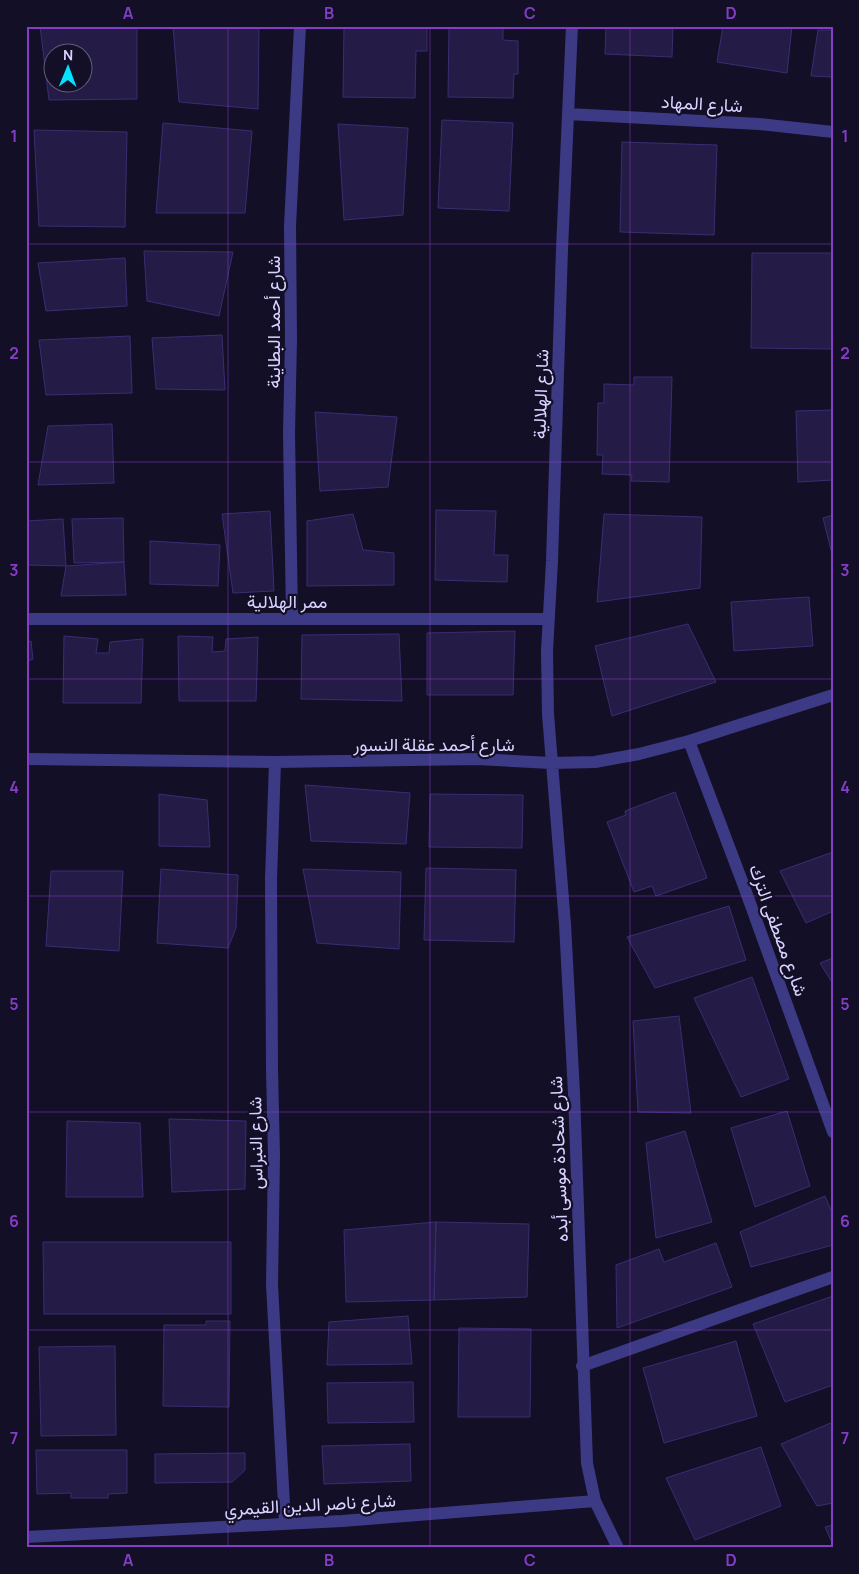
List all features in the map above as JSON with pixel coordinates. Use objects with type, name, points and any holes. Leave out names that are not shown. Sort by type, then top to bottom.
[{"type":"street","name":"شارع أحمد البطاينة","points":[[292,618],[289,433],[291,339],[290,226],[300,26]]},
{"type":"street","name":"شارع الهلالية","points":[[551,762],[548,714],[548,619],[572,26]]},
{"type":"street","name":"شارع المهاد","points":[[568,114],[759,124],[833,132]]},
{"type":"street","name":"ممر الهلالية","points":[[26,619],[548,619]]},
{"type":"street","name":"شارع أحمد عقلة النسور","points":[[26,759],[275,762],[477,760],[595,762],[639,754],[689,741],[833,695]]},
{"type":"street","name":"شارع مصطفى الترك","points":[[689,741],[833,1132]]},
{"type":"street","name":"شارع النبراس","points":[[275,762],[272,878],[274,1156],[272,1285],[285,1523]]},
{"type":"street","name":"شارع شحادة موسى أبده","points":[[551,762],[566,933],[574,1093],[586,1463],[595,1501],[618,1548]]},
{"type":"street","points":[[582,1366],[833,1277]]},
{"type":"street","name":"شارع ناصر الدين القيمري","points":[[26,1537],[439,1514],[595,1501]]},
{"type":"building","points":[[40,26],[137,26],[137,99],[49,100],[48,92],[92,92],[92,42],[42,42]]},
{"type":"building","points":[[173,26],[259,26],[258,109],[179,102]]},
{"type":"building","points":[[344,26],[427,26],[427,51],[416,51],[415,98],[343,97]]},
{"type":"building","points":[[449,26],[503,26],[503,40],[518,41],[518,74],[514,74],[513,98],[448,97]]},
{"type":"building","points":[[606,26],[673,26],[672,57],[605,54]]},
{"type":"building","points":[[723,26],[792,26],[787,73],[717,62]]},
{"type":"building","points":[[818,30],[833,30],[833,77],[811,76]]},
{"type":"building","points":[[442,120],[513,123],[509,211],[438,208]]},
{"type":"building","points":[[163,123],[252,131],[245,213],[156,213]]},
{"type":"building","points":[[338,124],[408,128],[403,215],[344,220]]},
{"type":"building","points":[[34,130],[127,132],[125,227],[39,226]]},
{"type":"building","points":[[622,142],[717,145],[714,235],[620,232]]},
{"type":"building","points":[[144,251],[233,252],[219,316],[147,301]]},
{"type":"building","points":[[752,253],[833,253],[833,349],[751,348]]},
{"type":"building","points":[[125,258],[127,306],[46,311],[38,263]]},
{"type":"building","points":[[222,335],[225,390],[156,389],[152,338]]},
{"type":"building","points":[[130,336],[132,393],[46,395],[39,340]]},
{"type":"building","points":[[634,377],[672,377],[669,482],[631,481],[632,475],[602,474],[603,455],[597,455],[598,403],[604,403],[604,384],[634,385]]},
{"type":"building","points":[[833,410],[833,480],[798,482],[796,411]]},
{"type":"building","points":[[315,412],[397,417],[388,487],[320,491]]},
{"type":"building","points":[[112,424],[114,483],[38,485],[48,426]]},
{"type":"building","points":[[436,510],[496,511],[494,555],[508,555],[507,582],[435,580]]},
{"type":"building","points":[[270,511],[274,591],[233,593],[222,514]]},
{"type":"building","points":[[353,514],[363,550],[394,553],[394,585],[307,586],[307,521]]},
{"type":"building","points":[[604,514],[702,517],[700,588],[597,602]]},
{"type":"building","points":[[833,515],[833,558],[823,518]]},
{"type":"building","points":[[123,518],[124,562],[74,563],[72,519]]},
{"type":"building","points":[[63,519],[66,566],[26,565],[26,521]]},
{"type":"building","points":[[150,541],[220,545],[218,586],[150,584]]},
{"type":"building","points":[[124,562],[126,595],[61,596],[66,566]]},
{"type":"building","points":[[809,597],[813,646],[734,651],[731,602]]},
{"type":"building","points":[[688,624],[716,682],[612,716],[595,646]]},
{"type":"building","points":[[515,631],[513,695],[427,695],[427,633]]},
{"type":"building","points":[[399,634],[402,701],[301,699],[302,635]]},
{"type":"building","points":[[64,636],[98,639],[96,653],[109,653],[110,642],[143,639],[141,703],[63,703]]},
{"type":"building","points":[[178,636],[213,637],[212,652],[225,651],[226,639],[258,637],[256,701],[179,701]]},
{"type":"building","points":[[31,641],[33,659],[26,662],[26,642]]},
{"type":"building","points":[[305,785],[410,793],[406,844],[311,841]]},
{"type":"building","points":[[675,792],[707,878],[656,896],[652,886],[634,892],[607,822],[626,815],[625,811]]},
{"type":"building","points":[[159,794],[207,800],[210,847],[159,846]]},
{"type":"building","points":[[430,794],[523,795],[522,848],[429,847]]},
{"type":"building","points":[[833,852],[833,911],[806,923],[780,871]]},
{"type":"building","points":[[426,868],[516,870],[514,942],[424,940]]},
{"type":"building","points":[[161,869],[238,875],[236,928],[228,948],[157,943]]},
{"type":"building","points":[[303,869],[401,872],[399,949],[317,943]]},
{"type":"building","points":[[51,871],[123,871],[119,951],[46,946]]},
{"type":"building","points":[[729,906],[746,960],[655,988],[627,937]]},
{"type":"building","points":[[833,958],[833,984],[820,963]]},
{"type":"building","points":[[752,977],[789,1079],[741,1097],[694,998]]},
{"type":"building","points":[[679,1016],[691,1113],[638,1112],[633,1021]]},
{"type":"building","points":[[787,1111],[810,1186],[755,1207],[731,1128]]},
{"type":"building","points":[[169,1119],[246,1121],[245,1189],[172,1192]]},
{"type":"building","points":[[67,1121],[140,1123],[143,1197],[66,1197]]},
{"type":"building","points":[[685,1131],[712,1222],[656,1238],[646,1143]]},
{"type":"building","points":[[825,1196],[833,1215],[833,1245],[751,1267],[740,1232]]},
{"type":"building","points":[[436,1222],[434,1300],[346,1302],[344,1230]]},
{"type":"building","points":[[436,1222],[529,1224],[527,1297],[434,1300]]},
{"type":"building","points":[[43,1242],[231,1242],[231,1314],[44,1314]]},
{"type":"building","points":[[716,1243],[732,1287],[617,1328],[616,1265],[659,1249],[664,1262]]},
{"type":"building","points":[[833,1296],[833,1385],[785,1402],[753,1324]]},
{"type":"building","points":[[408,1316],[412,1364],[327,1365],[329,1322]]},
{"type":"building","points":[[206,1321],[230,1321],[229,1407],[163,1406],[164,1325],[206,1325]]},
{"type":"building","points":[[459,1328],[531,1329],[530,1417],[458,1417]]},
{"type":"building","points":[[736,1341],[757,1416],[664,1443],[643,1368]]},
{"type":"building","points":[[115,1346],[116,1435],[41,1436],[39,1347]]},
{"type":"building","points":[[413,1382],[414,1422],[328,1423],[327,1383]]},
{"type":"building","points":[[833,1422],[833,1503],[817,1506],[781,1444]]},
{"type":"building","points":[[410,1444],[411,1481],[324,1484],[322,1446]]},
{"type":"building","points":[[761,1447],[781,1506],[695,1540],[666,1478]]},
{"type":"building","points":[[36,1450],[127,1450],[127,1493],[108,1494],[108,1498],[71,1498],[71,1493],[37,1494]]},
{"type":"building","points":[[245,1453],[245,1470],[232,1482],[155,1483],[155,1454]]},
{"type":"building","points":[[833,1525],[833,1545],[825,1527]]}]
